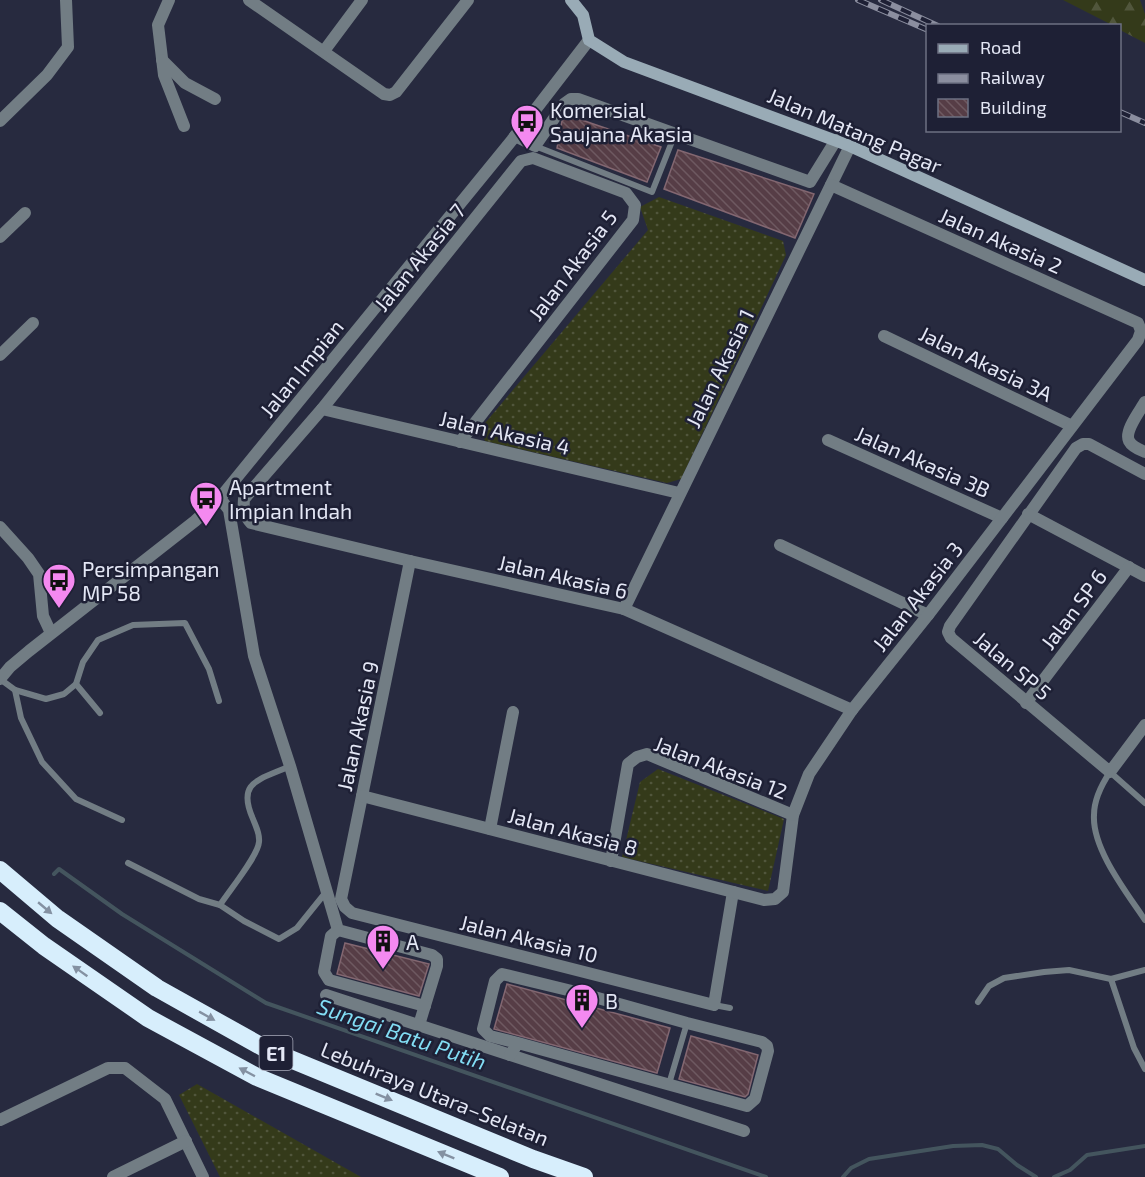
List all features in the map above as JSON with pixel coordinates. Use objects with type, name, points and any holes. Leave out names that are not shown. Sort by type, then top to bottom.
[{"type":"highway","name":"Lebuhraya Utara–Selatan","points":[[0,870],[58,919],[157,988],[267,1048],[533,1159],[584,1177]]},
{"type":"highway","name":"E1","points":[[0,911],[44,946],[148,1018],[247,1072],[500,1177]]},
{"type":"main road","points":[[571,0],[583,15],[589,40]]},
{"type":"main road","name":"Jalan Matang Pagar","points":[[589,40],[624,62],[836,140],[1145,280]]},
{"type":"street","points":[[0,121],[47,75],[68,47],[66,0]]},
{"type":"street","points":[[169,0],[158,26],[162,60],[164,75],[184,126]]},
{"type":"street","points":[[251,0],[384,94],[390,95],[396,92],[468,0]]},
{"type":"street","points":[[324,51],[362,0]]},
{"type":"street","name":"Jalan Impian","points":[[0,679],[10,667],[51,633],[195,521],[220,498],[515,136],[589,40]]},
{"type":"street","points":[[162,60],[185,83],[215,99]]},
{"type":"street","points":[[515,136],[535,147],[564,104],[571,99],[578,99],[810,182],[836,140]]},
{"type":"street","name":"Jalan Akasia 1","points":[[624,609],[850,146]]},
{"type":"street","name":"Jalan Akasia 5","points":[[460,442],[633,220],[635,205],[626,193],[533,158],[527,159]]},
{"type":"street","name":"Jalan Akasia 7","points":[[251,523],[245,516],[244,499],[322,409],[521,161],[527,159]]},
{"type":"street","name":"Jalan Akasia 2","points":[[831,185],[1138,323],[1141,331],[1138,340]]},
{"type":"street","points":[[0,237],[25,213]]},
{"type":"street","points":[[0,356],[33,323]]},
{"type":"street","name":"Jalan Akasia 3A","points":[[884,336],[1072,426]]},
{"type":"street","name":"Jalan Akasia 3","points":[[775,899],[783,892],[793,815],[809,774],[852,710],[928,615],[1138,340]]},
{"type":"street","points":[[1145,402],[1128,433],[1129,441],[1134,447],[1145,452]]},
{"type":"street","name":"Jalan Akasia 4","points":[[322,409],[679,493]]},
{"type":"street","name":"Jalan Akasia 3B","points":[[828,440],[1002,518]]},
{"type":"street","points":[[1145,474],[1089,444],[1083,444],[1076,448],[1028,514],[1145,576]]},
{"type":"street","points":[[220,498],[229,510],[254,656],[290,766],[338,930]]},
{"type":"street","name":"Jalan SP 5","points":[[1028,514],[948,629],[951,638],[1110,772]]},
{"type":"street","name":"Jalan Akasia 6","points":[[251,523],[624,609],[852,710]]},
{"type":"street","points":[[0,527],[39,574],[43,616],[51,633]]},
{"type":"street","points":[[780,544],[928,615]]},
{"type":"street","name":"Jalan Akasia 9","points":[[341,899],[410,561]]},
{"type":"street","name":"Jalan SP 6","points":[[1026,703],[1129,567]]},
{"type":"street","points":[[490,829],[513,712]]},
{"type":"street","points":[[1110,772],[1145,726]]},
{"type":"street","name":"Jalan Akasia 12","points":[[611,861],[628,764],[637,757],[647,754],[793,815]]},
{"type":"street","name":"Jalan Akasia 8","points":[[362,796],[764,900],[775,899]]},
{"type":"street","points":[[714,1005],[733,892]]},
{"type":"street","name":"Jalan Akasia 10","points":[[341,899],[352,913],[714,1005]]},
{"type":"street","points":[[338,930],[435,957],[438,966],[418,1025]]},
{"type":"street","points":[[338,930],[331,936],[324,972],[329,980],[425,1005]]},
{"type":"street","points":[[502,974],[687,1023],[762,1041],[767,1046],[768,1051],[755,1099],[751,1105],[744,1106],[490,1036],[483,1029],[495,981],[502,974]]},
{"type":"street","points":[[326,995],[744,1131]]},
{"type":"street","points":[[510,1055],[518,1043]]},
{"type":"street","points":[[0,1120],[108,1068],[125,1068],[165,1099],[203,1177]]},
{"type":"street","points":[[657,1102],[669,1084]]},
{"type":"street","points":[[113,1177],[186,1141]]},
{"type":"lane","points":[[535,147],[652,192],[675,134]]},
{"type":"lane","points":[[0,679],[15,690],[46,699],[63,694],[76,684],[83,662],[98,640],[133,625],[185,623],[209,669],[219,701]]},
{"type":"lane","points":[[76,684],[100,713]]},
{"type":"lane","points":[[15,690],[21,718],[42,762],[76,799],[122,820]]},
{"type":"lane","points":[[220,905],[258,848],[259,835],[246,804],[246,794],[252,783],[290,766]]},
{"type":"lane","points":[[1145,803],[1110,772],[1101,787],[1094,816],[1098,840],[1115,875],[1145,920]]},
{"type":"lane","points":[[128,863],[199,899],[220,905],[244,921],[279,939],[297,928],[326,891]]},
{"type":"lane","points":[[978,1002],[989,986],[1004,978],[1069,970],[1111,979],[1145,970]]},
{"type":"lane","points":[[1111,979],[1134,1048],[1145,1069]]},
{"type":"lane","points":[[714,1005],[730,1008]]},
{"type":"lane","points":[[669,1084],[687,1023]]},
{"type":"green space","points":[[1063,0],[1140,0],[1145,14],[1145,43],[1121,31],[1121,24],[1110,24]]},
{"type":"green space","points":[[659,197],[783,241],[786,255],[681,479],[667,483],[485,441],[480,429],[648,230],[640,207]]},
{"type":"green space","points":[[658,769],[784,819],[768,891],[622,857],[640,782]]},
{"type":"green space","points":[[197,1084],[361,1177],[220,1177],[179,1095]]},
{"type":"building","points":[[567,115],[661,147],[647,182],[557,148],[562,121]]},
{"type":"building","points":[[678,150],[814,194],[795,238],[664,189]]},
{"type":"building","name":"A","points":[[345,943],[429,964],[419,996],[337,974]]},
{"type":"building","name":"B","points":[[507,984],[670,1028],[657,1073],[494,1029]]},
{"type":"building","points":[[691,1036],[758,1055],[748,1094],[745,1097],[679,1079]]},
{"type":"waterway","name":"Sungai Batu Putih","points":[[54,874],[59,869],[122,914],[266,1003],[766,1177]]},
{"type":"waterway","name":"Sungai Batu Putih","points":[[843,1177],[851,1168],[869,1159],[953,1146],[982,1145],[998,1149],[1036,1177]]},
{"type":"waterway","name":"Sungai Batu Putih","points":[[1054,1177],[1070,1170],[1087,1155],[1145,1146]]},
{"type":"railway","points":[[858,0],[926,29]]},
{"type":"railway","points":[[881,0],[934,24]]},
{"type":"railway","points":[[1121,112],[1145,123]]},
{"type":"place","name":"Komersial Saujana Akasia","points":[[527,150]]},
{"type":"place","name":"Apartment Impian Indah","points":[[206,527]]},
{"type":"place","name":"Persimpangan MP 58","points":[[59,609]]},
{"type":"place","name":"A","points":[[383,970]]},
{"type":"place","name":"B","points":[[582,1029]]}]
